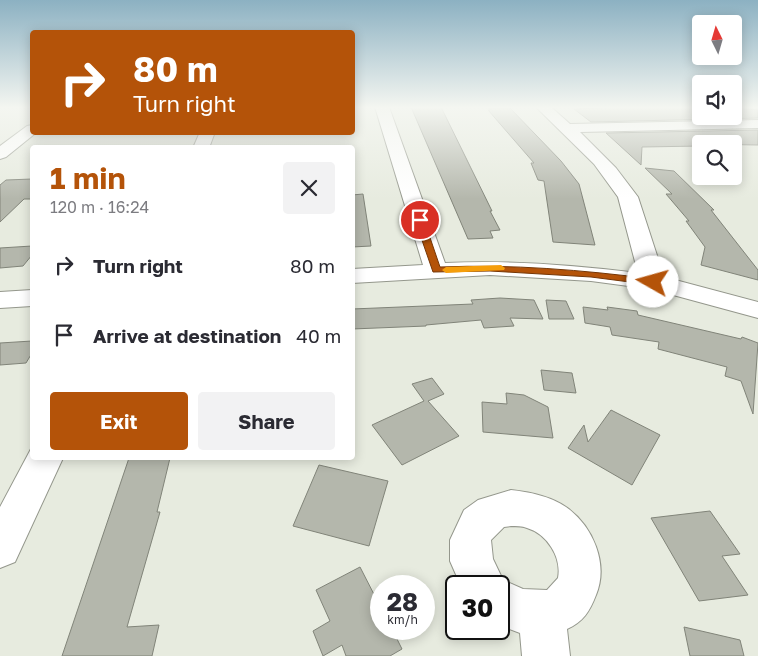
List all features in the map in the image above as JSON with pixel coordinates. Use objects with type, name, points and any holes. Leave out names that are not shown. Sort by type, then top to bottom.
[{"type":"street","points":[[0,154],[21,138]]},
{"type":"street","points":[[392,138],[436,270]]},
{"type":"street","points":[[577,138],[605,166],[628,197],[653,282]]},
{"type":"street","points":[[355,276],[500,268],[591,274],[653,282],[758,310]]},
{"type":"street","points":[[0,300],[30,298]]},
{"type":"street","points":[[0,548],[44,460]]},
{"type":"street","points":[[477,575],[470,555],[473,531],[488,514],[500,508],[517,507],[534,510],[551,519],[562,529],[574,545],[579,559],[581,577],[574,597],[560,609],[544,635],[530,614],[510,608]]},
{"type":"building","points":[[424,138],[456,138],[500,230],[490,231],[493,238],[468,239]]},
{"type":"building","points":[[512,138],[538,138],[561,161],[579,184],[595,245],[553,242],[544,181],[538,180],[531,163],[534,163]]},
{"type":"building","points":[[611,138],[692,138],[692,146],[642,147],[641,165]]},
{"type":"building","points":[[742,138],[758,138],[758,145],[742,145]]},
{"type":"building","points":[[645,168],[674,171],[714,210],[711,210],[758,270],[758,280],[701,265],[705,247],[686,221],[689,221],[666,194],[672,194]]},
{"type":"building","points":[[30,179],[30,199],[24,199],[0,222],[0,185],[6,180]]},
{"type":"building","points":[[363,194],[371,246],[355,247],[355,195]]},
{"type":"building","points":[[30,246],[30,257],[23,266],[0,268],[0,248]]},
{"type":"building","points":[[500,298],[534,300],[543,319],[510,318],[514,326],[484,328],[481,320],[426,326],[355,329],[355,309],[473,304],[471,300]]},
{"type":"building","points":[[546,300],[566,301],[574,319],[549,319]]},
{"type":"building","points":[[583,307],[608,310],[607,307],[637,311],[638,315],[741,339],[742,337],[758,343],[753,414],[741,381],[725,376],[727,367],[658,349],[659,342],[612,335],[610,327],[585,323]]},
{"type":"building","points":[[30,341],[30,356],[26,363],[0,365],[0,343]]},
{"type":"building","points":[[541,370],[572,373],[576,393],[544,390]]},
{"type":"building","points":[[432,378],[444,394],[428,401],[459,436],[402,465],[372,425],[424,401],[412,384]]},
{"type":"building","points":[[506,393],[524,395],[548,407],[553,438],[483,432],[482,402],[507,404]]},
{"type":"building","points":[[611,410],[660,435],[632,485],[568,448],[584,425],[588,442]]},
{"type":"building","points":[[128,460],[170,460],[157,512],[160,512],[127,627],[159,625],[152,656],[62,656]]},
{"type":"building","points":[[319,465],[388,481],[369,546],[293,526]]},
{"type":"building","points":[[710,511],[740,554],[722,556],[748,595],[699,601],[651,518]]},
{"type":"building","points":[[360,567],[370,587],[370,640],[398,640],[402,649],[390,656],[346,656],[342,645],[323,656],[313,631],[330,621],[316,590]]},
{"type":"building","points":[[684,627],[740,640],[744,656],[690,656]]},
{"type":"slow traffic","points":[[446,270],[501,268]]},
{"type":"route","points":[[420,220],[436,270],[490,268],[550,271],[653,282]]}]
